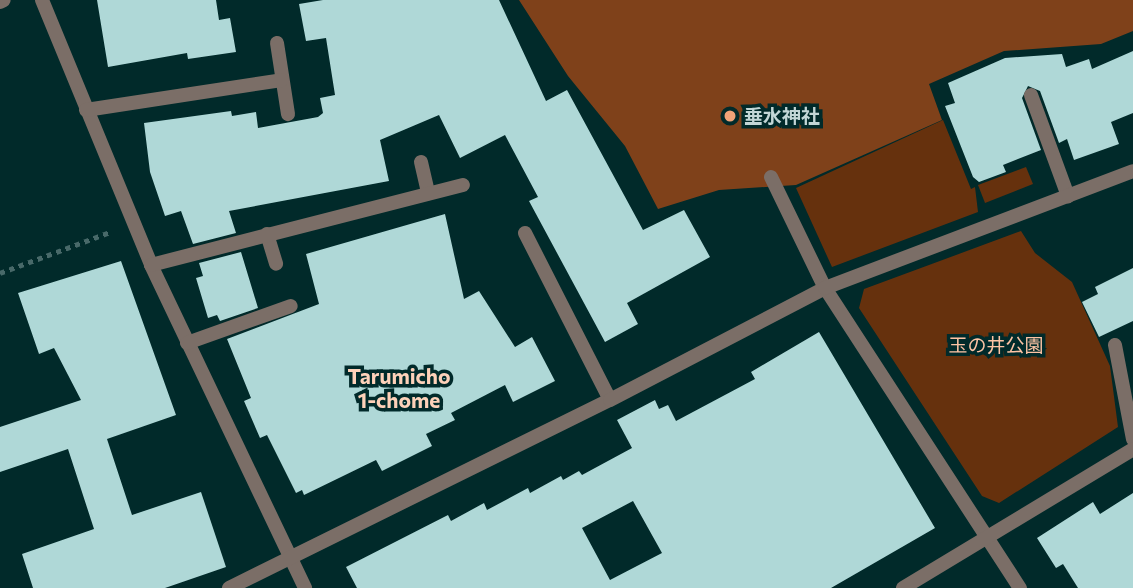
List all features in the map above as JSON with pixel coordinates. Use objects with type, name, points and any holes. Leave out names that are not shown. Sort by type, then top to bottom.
[{"type":"street","points":[[42,0],[151,265],[289,561],[305,588]]},
{"type":"street","points":[[277,43],[288,114]]},
{"type":"street","points":[[86,110],[282,80]]},
{"type":"street","points":[[1031,95],[1068,196]]},
{"type":"street","points":[[421,162],[428,193]]},
{"type":"street","points":[[229,588],[289,561],[610,400],[825,288],[1133,171]]},
{"type":"street","points":[[771,177],[825,288],[1020,588]]},
{"type":"street","points":[[151,265],[463,185]]},
{"type":"street","points":[[525,233],[610,400]]},
{"type":"street","points":[[267,234],[276,264]]},
{"type":"street","points":[[187,343],[291,306]]},
{"type":"street","points":[[1115,345],[1133,439]]},
{"type":"street","points":[[903,588],[1133,449]]},
{"type":"path","points":[[0,273],[133,223]]},
{"type":"green space","points":[[943,120],[971,189],[975,187],[978,212],[832,267],[796,188]]},
{"type":"green space","points":[[1026,167],[1033,184],[985,203],[978,185]]},
{"type":"green space","name":"玉の井公園","points":[[1021,231],[1035,253],[1072,282],[1110,366],[1118,427],[999,503],[982,496],[859,308],[864,289]]},
{"type":"shaded area","name":"垂水神社","points":[[519,0],[1133,0],[1133,31],[1101,44],[1004,51],[929,84],[942,120],[796,185],[719,190],[658,209],[625,146],[568,76]]},
{"type":"building","points":[[97,0],[216,0],[219,20],[230,18],[236,52],[188,59],[187,53],[108,67]]},
{"type":"building","points":[[323,0],[499,0],[546,101],[567,90],[643,230],[684,210],[710,257],[627,303],[638,324],[605,342],[529,201],[538,197],[505,135],[460,158],[439,115],[380,140],[389,181],[229,211],[236,233],[193,244],[181,211],[165,216],[150,172],[144,123],[231,111],[232,116],[256,112],[258,128],[318,117],[323,113],[320,98],[335,95],[326,38],[306,41],[299,4]]},
{"type":"building","points":[[1133,51],[1133,113],[1111,122],[1119,144],[1074,160],[1067,139],[1059,143],[1040,91],[1028,86],[1022,98],[1041,150],[1003,165],[1006,172],[979,182],[973,177],[945,106],[955,103],[948,83],[1005,58],[1062,54],[1066,67],[1089,59],[1092,69]]},
{"type":"building","points":[[445,214],[464,299],[479,291],[515,347],[532,337],[555,381],[513,402],[505,385],[451,413],[455,420],[426,434],[432,446],[382,471],[376,460],[304,495],[302,490],[296,493],[267,435],[260,438],[244,401],[251,398],[227,339],[319,304],[306,254]]},
{"type":"building","points":[[241,252],[258,308],[220,321],[217,315],[208,318],[196,278],[203,276],[199,263]]},
{"type":"building","points":[[121,261],[176,415],[107,439],[132,515],[201,492],[226,567],[165,588],[33,588],[22,554],[94,529],[68,449],[0,472],[0,427],[81,400],[54,348],[39,354],[18,293]]},
{"type":"building","points":[[1133,268],[1133,321],[1099,337],[1082,302],[1098,294],[1095,287]]},
{"type":"building","points":[[819,332],[935,528],[831,588],[357,588],[346,567],[448,515],[451,521],[484,503],[487,510],[528,488],[530,493],[561,476],[563,480],[579,471],[582,475],[632,448],[617,420],[655,400],[659,409],[668,405],[676,421],[755,379],[751,372]],"holes":[[[633,501],[662,553],[610,580],[582,528]]]},
{"type":"building","points":[[1133,493],[1133,588],[1078,588],[1063,564],[1056,568],[1037,538],[1093,502],[1100,514]]},
{"type":"place","name":"垂水神社","points":[[730,116]]},
{"type":"district","name":"Tarumicho 1-chome","points":[[399,388]]}]
